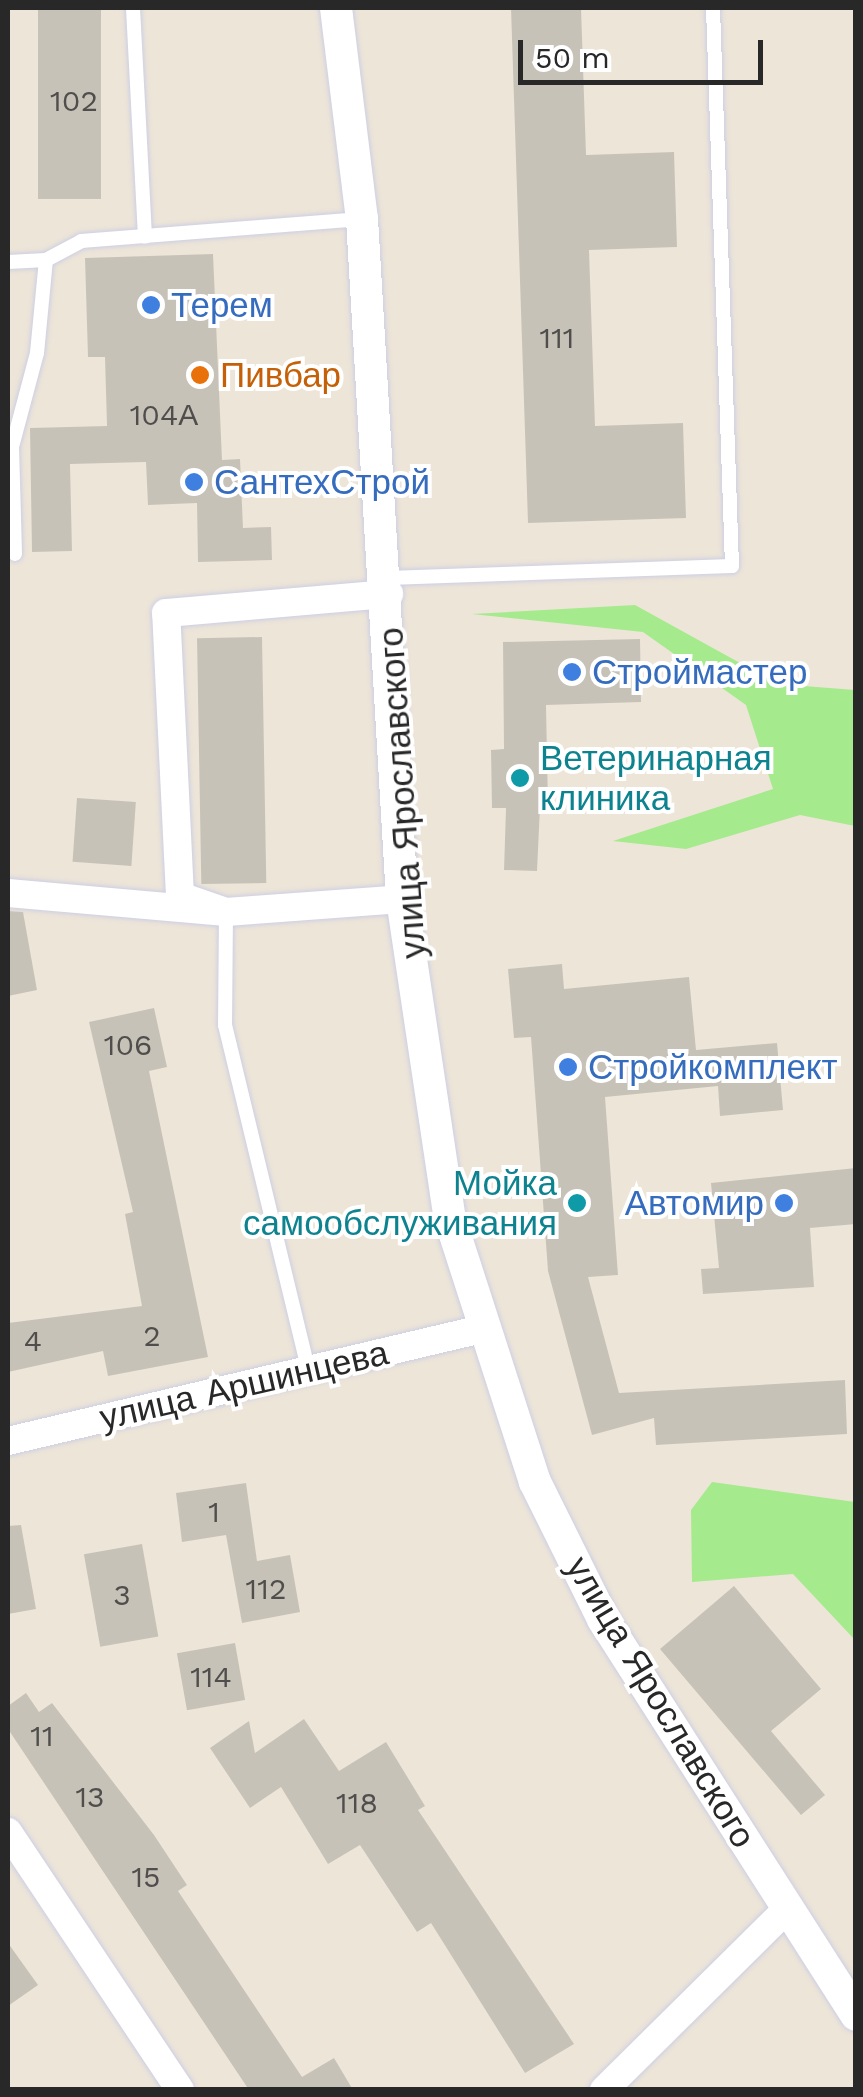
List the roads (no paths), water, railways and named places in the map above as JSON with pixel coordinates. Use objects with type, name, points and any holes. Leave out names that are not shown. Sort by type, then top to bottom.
[{"type":"street","name":"улица Ярославского","points":[[336,8],[362,219],[388,586],[402,899],[450,1218],[480,1329],[535,1482],[604,1619],[856,2015]]},
{"type":"street","points":[[226,912],[180,896],[166,613],[388,586]]},
{"type":"street","points":[[8,893],[226,912],[402,899]]},
{"type":"street","name":"улица Аршинцева","points":[[8,1440],[480,1329]]},
{"type":"street","points":[[8,1832],[180,2090]]},
{"type":"street","points":[[604,2090],[786,1910]]},
{"type":"lane","points":[[134,8],[145,237]]},
{"type":"lane","points":[[388,586],[732,566],[713,8]]},
{"type":"lane","points":[[8,262],[46,260],[81,241],[362,219]]},
{"type":"lane","points":[[15,554],[12,447],[37,352],[46,260]]},
{"type":"lane","points":[[226,912],[225,1024],[308,1369]]},
{"type":"place","name":"Терем","points":[[151,305]]},
{"type":"place","name":"Пивбар","points":[[200,375]]},
{"type":"place","name":"СантехСтрой","points":[[194,482]]},
{"type":"place","name":"Строймастер","points":[[572,672]]},
{"type":"place","name":"Ветеринарная клиника","points":[[520,778]]},
{"type":"place","name":"Стройкомплект","points":[[568,1067]]},
{"type":"place","name":"Мойка самообслуживания","points":[[577,1203]]},
{"type":"place","name":"Автомир","points":[[784,1203]]}]
